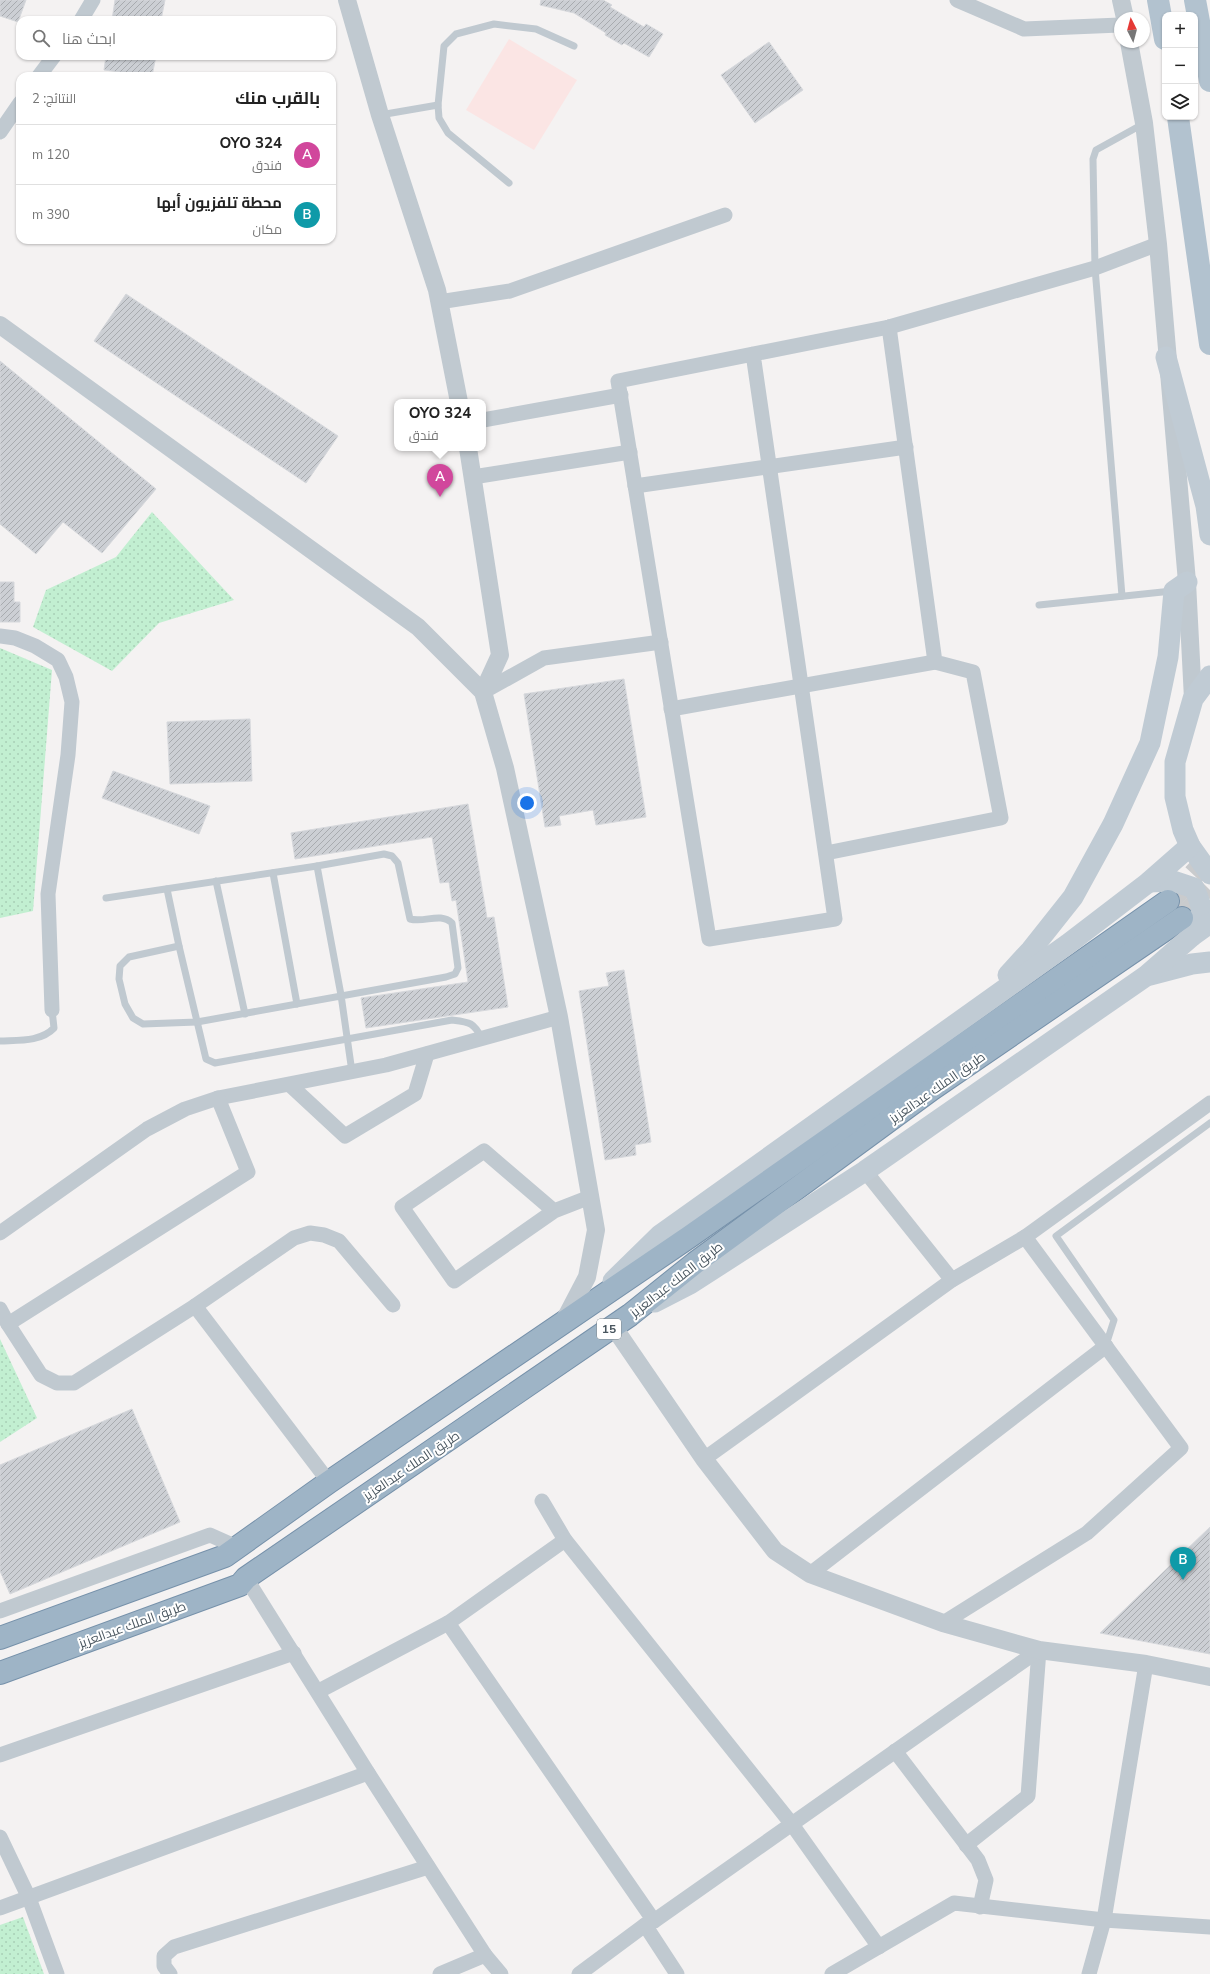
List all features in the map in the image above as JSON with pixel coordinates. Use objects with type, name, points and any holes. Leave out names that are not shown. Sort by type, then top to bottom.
[{"type":"highway","name":"طريق الملك عبدالعزيز","points":[[0,1638],[225,1556],[329,1482],[689,1237],[1168,901]]},
{"type":"highway","name":"طريق الملك عبدالعزيز","points":[[0,1673],[240,1585],[246,1578],[621,1321],[695,1263],[932,1089],[1187,927]]},
{"type":"main road","points":[[1158,0],[1162,22]]},
{"type":"main road","points":[[1195,0],[1210,81]]},
{"type":"main road","points":[[1178,120],[1210,344]]},
{"type":"main road","points":[[1166,357],[1206,506],[1210,535]]},
{"type":"main road","points":[[976,1009],[1031,950],[1073,896],[1113,824],[1150,744],[1168,657],[1180,586]]},
{"type":"main road","points":[[1210,676],[1193,699],[1175,762],[1175,796],[1183,830],[1190,846],[1210,874]]},
{"type":"main road","points":[[596,1299],[660,1235],[1068,944],[1149,882],[1190,846]]},
{"type":"main road","points":[[621,1321],[690,1284],[865,1170],[1146,976],[1187,927],[1200,918],[1202,906],[1194,888],[1173,881],[1149,882]]},
{"type":"main road","points":[[1187,927],[1210,923]]},
{"type":"main road","points":[[1146,976],[1192,964],[1210,962]]},
{"type":"street","points":[[83,16],[93,0]]},
{"type":"street","points":[[347,0],[380,116],[439,302],[458,399]]},
{"type":"street","points":[[957,0],[1024,29],[1114,25]]},
{"type":"street","points":[[1121,0],[1124,12]]},
{"type":"street","points":[[1130,48],[1144,123],[1158,244],[1180,586],[1193,699]]},
{"type":"street","points":[[42,72],[51,60]]},
{"type":"street","points":[[0,132],[16,109]]},
{"type":"street","points":[[439,302],[510,291],[725,215]]},
{"type":"street","points":[[753,354],[835,919],[709,939],[618,381],[753,354],[889,327],[1095,268],[1158,244]]},
{"type":"street","points":[[0,325],[418,627],[483,692],[505,768],[559,1017],[596,1230],[587,1277],[564,1321]]},
{"type":"street","points":[[889,327],[934,662]]},
{"type":"street","points":[[486,419],[620,395]]},
{"type":"street","points":[[635,486],[906,447]]},
{"type":"street","points":[[469,451],[500,655],[483,692]]},
{"type":"street","points":[[473,477],[630,452]]},
{"type":"street","points":[[0,636],[15,638],[35,646],[58,660],[66,677],[72,702],[68,755],[48,894],[52,1010]]},
{"type":"street","points":[[483,692],[544,658],[661,642]]},
{"type":"street","points":[[671,709],[934,662],[973,672],[1001,818],[826,853]]},
{"type":"street","points":[[0,1233],[147,1129],[185,1108],[218,1098],[386,1066],[559,1017]]},
{"type":"street","points":[[290,1085],[346,1136],[415,1094],[427,1054]]},
{"type":"street","points":[[8,1324],[248,1172],[218,1098]]},
{"type":"street","points":[[704,1459],[952,1280],[1025,1237],[1210,1103]]},
{"type":"street","points":[[554,1211],[484,1151],[402,1207],[454,1281],[554,1211],[590,1197]]},
{"type":"street","points":[[865,1170],[952,1280]]},
{"type":"street","points":[[0,1309],[41,1375],[57,1383],[74,1383],[195,1306],[294,1238],[310,1233],[324,1235],[340,1241],[393,1305]]},
{"type":"street","points":[[943,1623],[1087,1533],[1181,1448],[1025,1237]]},
{"type":"street","points":[[195,1306],[329,1482]]},
{"type":"street","points":[[621,1321],[704,1459],[775,1551],[810,1574],[943,1623],[1039,1650],[1146,1664],[1210,1677]]},
{"type":"street","points":[[810,1574],[1106,1346]]},
{"type":"street","points":[[542,1501],[565,1540],[791,1823],[879,1947]]},
{"type":"street","points":[[0,1611],[210,1535],[237,1547]]},
{"type":"street","points":[[319,1691],[448,1623],[565,1540]]},
{"type":"street","points":[[246,1578],[319,1691],[368,1773],[428,1867],[485,1955],[501,1974]]},
{"type":"street","points":[[448,1623],[650,1923],[677,1974]]},
{"type":"street","points":[[579,1974],[791,1823],[1039,1650]]},
{"type":"street","points":[[966,1845],[1028,1796],[1039,1650]]},
{"type":"street","points":[[0,1755],[294,1653]]},
{"type":"street","points":[[1089,1974],[1104,1920],[1146,1664]]},
{"type":"street","points":[[895,1751],[978,1860],[986,1880],[980,1907]]},
{"type":"street","points":[[0,1908],[368,1773]]},
{"type":"street","points":[[0,1837],[29,1898],[56,1974]]},
{"type":"street","points":[[170,1974],[164,1966],[164,1956],[174,1948],[428,1867]]},
{"type":"street","points":[[832,1974],[954,1903],[1104,1920],[1210,1927]]},
{"type":"street","points":[[440,1974],[485,1955]]},
{"type":"lane","points":[[509,183],[448,134],[439,118],[438,105],[444,46],[456,34],[494,24],[536,29],[574,46]]},
{"type":"lane","points":[[380,116],[438,105]]},
{"type":"lane","points":[[1122,596],[1095,268],[1093,159],[1096,150],[1144,123]]},
{"type":"lane","points":[[1039,605],[1122,596],[1180,586]]},
{"type":"lane","points":[[106,898],[273,873],[384,854],[392,856],[398,863],[410,919],[417,921],[440,917],[447,918],[452,923],[458,968],[456,974],[446,977],[341,995],[245,1014],[197,1022],[143,1024],[133,1018],[125,1004],[119,980],[120,966],[129,957],[179,946]]},
{"type":"lane","points":[[317,866],[341,995],[352,1072]]},
{"type":"lane","points":[[273,873],[297,1004]]},
{"type":"lane","points":[[216,881],[245,1014]]},
{"type":"lane","points":[[167,889],[206,1059],[215,1063],[452,1020],[469,1022],[478,1029],[482,1039]]},
{"type":"lane","points":[[0,1041],[40,1038],[49,1034],[54,1028],[52,1010]]},
{"type":"lane","points":[[1106,1346],[1114,1320],[1056,1236],[1210,1123]]},
{"type":"shaded area","points":[[509,39],[577,80],[534,150],[466,110]]},
{"type":"green space","points":[[152,512],[234,600],[159,623],[112,671],[33,627],[46,590],[116,557]]},
{"type":"green space","points":[[0,648],[52,670],[33,911],[0,918]]},
{"type":"green space","points":[[0,1339],[37,1418],[0,1442]]},
{"type":"green space","points":[[23,1917],[44,1974],[0,1974],[0,1925]]},
{"type":"building","points":[[0,0],[26,0],[20,16],[16,16],[16,21],[0,16]]},
{"type":"building","points":[[115,0],[165,0],[162,16],[113,16]]},
{"type":"building","points":[[541,0],[603,0],[612,5],[610,7],[644,27],[646,24],[663,34],[649,57],[624,43],[622,45],[574,13],[540,5]]},
{"type":"building","points":[[769,42],[803,90],[755,123],[721,75]]},
{"type":"building","points":[[105,60],[155,60],[153,72],[120,72],[104,70]]},
{"type":"building","points":[[126,294],[338,436],[306,483],[94,341]]},
{"type":"building","points":[[0,361],[156,489],[102,553],[63,522],[36,554],[0,524]]},
{"type":"building","points":[[0,582],[14,582],[14,602],[20,602],[20,622],[0,622]]},
{"type":"building","points":[[624,679],[646,817],[596,825],[593,810],[559,816],[561,825],[545,827],[524,694]]},
{"type":"building","points":[[250,719],[252,781],[170,784],[167,722]]},
{"type":"building","points":[[113,771],[210,806],[199,834],[102,798]]},
{"type":"building","points":[[468,804],[487,918],[494,917],[508,1007],[366,1028],[361,998],[468,982],[456,900],[452,901],[449,882],[440,883],[432,837],[295,859],[291,833]]},
{"type":"building","points":[[624,970],[651,1142],[635,1145],[636,1155],[605,1160],[579,991],[609,986],[606,973]]},
{"type":"building","points":[[132,1409],[180,1522],[10,1594],[0,1571],[0,1465]]},
{"type":"building","points":[[1210,1527],[1210,1654],[1100,1633]]},
{"type":"tunnel","points":[[1171,899],[1210,857]]},
{"type":"tunnel","points":[[1182,918],[1210,890]]},
{"type":"place","name":"OYO 324","points":[[440,497]]},
{"type":"place","name":"محطة تلفزيون أبها","points":[[1183,1580]]}]
